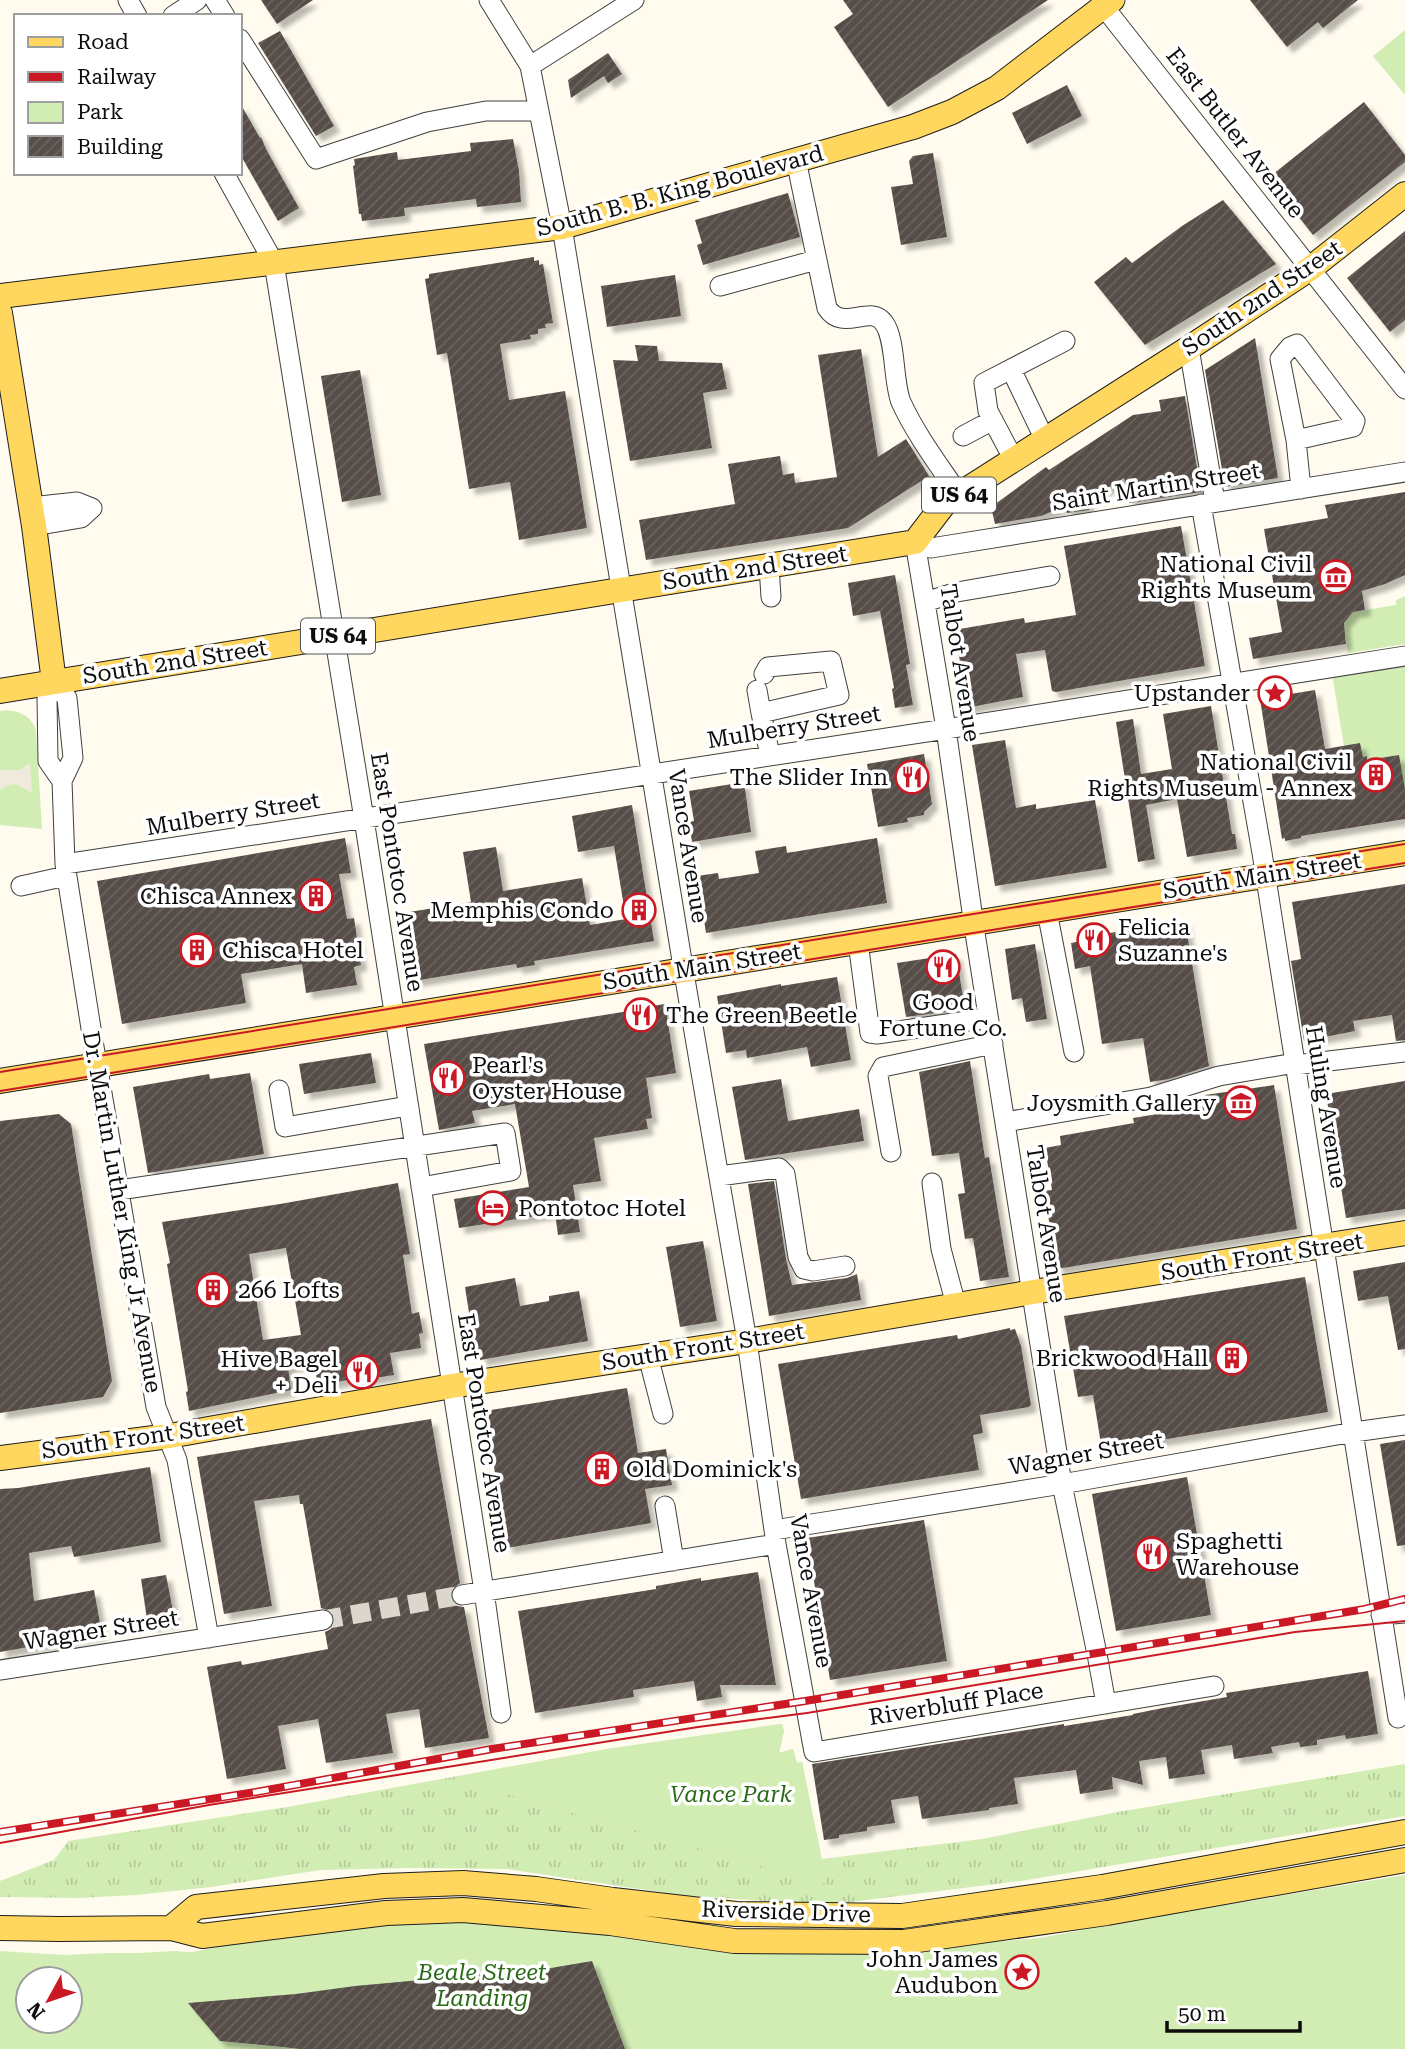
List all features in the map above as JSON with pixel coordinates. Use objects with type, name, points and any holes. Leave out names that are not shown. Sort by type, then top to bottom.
[{"type":"main road","name":"South B. B. King Boulevard","points":[[0,296],[562,227],[913,127],[972,102],[997,88],[1110,2]]},
{"type":"main road","name":"South 2nd Street","points":[[0,691],[915,542],[944,505],[1311,268],[1405,194]]},
{"type":"main road","name":"Dr. Martin Luther King Jr Avenue","points":[[0,313],[33,516],[54,682]]},
{"type":"main road","name":"South Main Street","points":[[0,1082],[1405,853]]},
{"type":"main road","name":"South Front Street","points":[[0,1458],[169,1436],[452,1386],[747,1341],[1405,1233]]},
{"type":"main road","name":"Riverside Drive","points":[[171,1928],[196,1907],[384,1886],[463,1883],[536,1889],[736,1914],[902,1916],[1102,1887],[1405,1832]]},
{"type":"main road","name":"Riverside Drive","points":[[0,1928],[171,1928],[202,1936],[386,1913],[463,1910],[601,1922],[734,1941],[904,1942],[1107,1913],[1405,1860]]},
{"type":"street","points":[[176,14],[197,0]]},
{"type":"street","name":"Vance Avenue","points":[[489,0],[530,66],[562,227],[747,1341],[775,1537],[814,1752]]},
{"type":"street","points":[[530,66],[634,0]]},
{"type":"street","name":"East Butler Avenue","points":[[1110,2],[1405,389]]},
{"type":"street","points":[[242,42],[316,159],[427,122],[486,111],[539,111]]},
{"type":"street","points":[[796,160],[823,297],[831,315],[840,320],[875,316],[883,320],[887,326],[900,400],[919,435],[959,495]]},
{"type":"street","name":"East Pontotoc Avenue","points":[[225,175],[274,263],[364,818],[501,1713]]},
{"type":"street","points":[[720,286],[816,260]]},
{"type":"street","points":[[1014,460],[993,420],[985,398],[984,383],[1065,341]]},
{"type":"street","points":[[1297,440],[1353,427],[1355,424],[1297,344],[1290,347],[1280,359],[1297,440],[1301,489]]},
{"type":"street","name":"Huling Avenue","points":[[1189,348],[1231,683],[1265,876],[1398,1718]]},
{"type":"street","points":[[1011,369],[1045,440]]},
{"type":"street","points":[[962,436],[993,420]]},
{"type":"street","name":"Saint Martin Street","points":[[915,542],[931,548],[1405,472]]},
{"type":"street","name":"Talbot Avenue","points":[[915,542],[1062,1484],[1106,1704]]},
{"type":"street","points":[[769,566],[771,597]]},
{"type":"street","points":[[925,602],[957,592],[1050,576]]},
{"type":"street","name":"Mulberry Street","points":[[21,886],[66,870],[364,818],[1405,656]]},
{"type":"street","points":[[761,713],[839,695],[831,661],[790,659],[768,667],[761,682],[761,713],[770,755]]},
{"type":"street","name":"Dr. Martin Luther King Jr Avenue","points":[[54,682],[67,698],[74,758],[62,781],[66,870],[97,1066],[156,1407],[177,1460],[209,1638]]},
{"type":"street","points":[[1047,911],[1074,1052]]},
{"type":"street","points":[[858,942],[870,1032],[877,1034],[988,1018]]},
{"type":"street","points":[[891,1152],[878,1076],[883,1067],[993,1044]]},
{"type":"street","points":[[1005,1122],[1152,1097],[1219,1076],[1295,1064],[1405,1052]]},
{"type":"street","points":[[279,1090],[285,1127],[408,1106]]},
{"type":"street","points":[[119,1190],[505,1133],[511,1171],[421,1187]]},
{"type":"street","points":[[719,1176],[779,1168],[785,1174],[798,1257],[804,1269],[813,1271],[845,1266]]},
{"type":"street","points":[[932,1183],[941,1249],[956,1305]]},
{"type":"street","points":[[648,1356],[663,1414]]},
{"type":"street","name":"Wagner Street","points":[[462,1595],[674,1561],[775,1537],[1405,1425]]},
{"type":"street","points":[[665,1506],[674,1561]]},
{"type":"street","points":[[1381,1615],[1405,1613]]},
{"type":"street","name":"Wagner Street","points":[[0,1670],[323,1620]]},
{"type":"street","name":"Riverbluff Place","points":[[814,1752],[1214,1686]]},
{"type":"green space","points":[[1405,30],[1405,95],[1373,56]]},
{"type":"green space","points":[[1405,596],[1405,644],[1348,653],[1344,623],[1353,612],[1396,605],[1396,600]]},
{"type":"green space","points":[[1405,667],[1405,789],[1399,755],[1367,760],[1367,756],[1363,757],[1360,744],[1344,746],[1332,674]]},
{"type":"green space","points":[[0,711],[24,715],[36,730],[42,829],[0,825]]},
{"type":"green space","points":[[782,1724],[784,1731],[779,1753],[793,1749],[797,1763],[802,1762],[822,1859],[982,1839],[1118,1812],[1405,1764],[1405,1816],[1021,1881],[842,1903],[679,1895],[506,1869],[409,1868],[321,1870],[211,1887],[136,1895],[78,1898],[0,1897],[0,1881],[54,1860],[68,1841],[287,1807],[607,1749]]},
{"type":"green space","name":"Vance Park","points":[[782,1724],[784,1731],[779,1753],[793,1749],[797,1763],[802,1762],[826,1884],[483,1788],[477,1773],[607,1749]]},
{"type":"green space","name":"Beale Street Landing","points":[[1405,1875],[1405,2049],[0,2049],[0,1951],[64,1955],[192,1952],[304,1930],[358,1925],[479,1921],[537,1925],[688,1947],[760,1954],[864,1953],[1039,1938]]},
{"type":"shaded area","points":[[30,763],[32,793],[16,784],[0,790],[0,770],[20,770]]},
{"type":"building","points":[[261,0],[313,0],[277,24]]},
{"type":"building","points":[[843,0],[1048,0],[888,107],[834,27],[853,14]]},
{"type":"building","points":[[1250,0],[1358,0],[1323,28],[1318,22],[1287,47]]},
{"type":"building","points":[[280,31],[334,126],[316,136],[258,43]]},
{"type":"building","points":[[608,53],[622,74],[608,83],[604,76],[571,98],[568,80]]},
{"type":"building","points":[[1067,85],[1082,116],[1027,144],[1012,113]]},
{"type":"building","points":[[1364,102],[1405,155],[1405,162],[1313,235],[1268,178]]},
{"type":"building","points":[[242,106],[299,208],[278,221],[242,158]]},
{"type":"building","points":[[513,139],[521,202],[477,207],[476,199],[404,208],[405,216],[362,221],[354,159],[397,152],[398,160],[471,151],[470,143]]},
{"type":"building","points":[[933,153],[947,237],[901,245],[891,187],[913,184],[909,161],[913,156]]},
{"type":"building","points":[[788,193],[800,237],[703,265],[697,245],[702,243],[695,220]]},
{"type":"building","points":[[1223,200],[1276,264],[1145,345],[1094,282],[1126,257],[1132,263]]},
{"type":"building","points":[[1405,231],[1405,320],[1390,332],[1347,278]]},
{"type":"building","points":[[534,257],[534,261],[539,260],[539,265],[543,264],[553,323],[538,329],[538,334],[530,335],[531,339],[500,344],[509,400],[565,391],[587,528],[519,540],[510,482],[469,489],[447,353],[437,355],[425,279],[429,278],[429,274]]},
{"type":"building","points":[[675,275],[681,316],[607,327],[601,286]]},
{"type":"building","points":[[1255,338],[1278,478],[1225,487],[1205,370]]},
{"type":"building","points":[[635,345],[657,346],[659,361],[722,363],[727,389],[703,393],[712,448],[630,461],[613,360],[638,361]]},
{"type":"building","points":[[861,349],[878,457],[906,439],[929,476],[848,528],[646,560],[639,520],[735,504],[728,464],[780,456],[783,475],[794,473],[795,483],[837,477],[818,355]]},
{"type":"building","points":[[360,370],[381,495],[342,502],[321,376]]},
{"type":"building","points":[[1185,396],[1201,492],[1129,503],[1124,478],[1087,501],[1089,510],[1067,513],[1065,506],[1041,516],[995,524],[991,507],[1046,467],[1049,470],[1133,415],[1161,411],[1159,400]]},
{"type":"building","name":"National Civil Rights Museum","points":[[1405,492],[1405,575],[1362,591],[1365,610],[1353,612],[1344,623],[1346,644],[1253,659],[1249,638],[1282,632],[1264,529],[1328,518],[1325,505]]},
{"type":"building","points":[[1181,526],[1205,666],[1056,692],[1052,691],[1045,650],[1016,654],[1023,697],[966,708],[954,630],[1024,618],[1025,623],[1076,615],[1064,546]]},
{"type":"building","points":[[895,575],[910,664],[906,665],[913,705],[895,708],[880,611],[853,616],[848,583]]},
{"type":"building","points":[[1315,690],[1325,749],[1360,743],[1363,757],[1367,756],[1367,760],[1399,755],[1405,789],[1405,819],[1285,841],[1285,838],[1282,839],[1260,699]]},
{"type":"building","points":[[1211,706],[1232,834],[1235,834],[1237,849],[1187,857],[1177,799],[1146,805],[1155,859],[1138,862],[1116,722],[1133,719],[1141,774],[1172,769],[1163,714]]},
{"type":"building","points":[[1005,740],[1016,808],[1036,804],[1036,809],[1095,800],[1107,868],[995,886],[972,745]]},
{"type":"building","name":"The Slider Inn","points":[[924,754],[932,804],[924,815],[907,818],[908,822],[878,827],[867,764]]},
{"type":"building","points":[[744,782],[751,832],[692,842],[689,822],[694,821],[689,791]]},
{"type":"building","points":[[632,805],[654,941],[534,961],[535,965],[517,968],[516,964],[414,981],[403,913],[471,902],[463,852],[496,847],[503,891],[582,878],[590,925],[626,919],[614,846],[578,852],[572,816]]},
{"type":"building","name":"Chisca Hotel","points":[[345,838],[351,873],[339,874],[347,919],[354,918],[361,965],[354,967],[357,985],[306,993],[302,964],[241,974],[246,1003],[122,1024],[97,881]]},
{"type":"building","points":[[877,838],[887,903],[706,933],[697,876],[718,873],[719,879],[759,873],[755,851],[786,846],[787,853]]},
{"type":"building","points":[[1405,884],[1405,1040],[1396,1041],[1392,1015],[1353,1021],[1355,1031],[1304,1041],[1291,961],[1301,959],[1292,902]]},
{"type":"building","points":[[1185,921],[1209,1066],[1150,1082],[1143,1038],[1102,1044],[1090,966],[1075,969],[1071,943],[1086,940],[1085,937]]},
{"type":"building","points":[[1035,944],[1047,1019],[1026,1022],[1022,998],[1012,1000],[1005,949]]},
{"type":"building","points":[[956,954],[965,1009],[906,1017],[897,963]]},
{"type":"building","points":[[837,977],[851,1060],[811,1067],[807,1047],[747,1058],[746,1050],[726,1053],[717,996]]},
{"type":"building","points":[[646,1003],[646,1007],[665,1004],[676,1073],[646,1078],[652,1118],[646,1119],[648,1129],[594,1138],[601,1181],[573,1185],[580,1232],[558,1235],[555,1213],[459,1228],[454,1199],[529,1187],[515,1104],[472,1111],[475,1123],[439,1130],[424,1044],[629,1011],[629,1006]]},
{"type":"building","points":[[371,1053],[376,1083],[304,1094],[299,1064]]},
{"type":"building","points":[[970,1061],[985,1158],[989,1157],[1009,1277],[980,1281],[973,1238],[965,1239],[958,1194],[965,1193],[959,1153],[932,1156],[919,1072]]},
{"type":"building","points":[[250,1073],[264,1154],[148,1173],[133,1087],[209,1074],[210,1079]]},
{"type":"building","points":[[781,1079],[788,1121],[859,1109],[864,1141],[745,1160],[732,1087]]},
{"type":"building","points":[[1405,1081],[1405,1209],[1346,1218],[1326,1094]]},
{"type":"building","points":[[1274,1085],[1297,1229],[1057,1269],[1044,1191],[1052,1190],[1045,1148],[1061,1145],[1060,1136],[1134,1123],[1133,1118],[1207,1106],[1205,1095]]},
{"type":"building","points":[[59,1114],[71,1124],[112,1381],[103,1397],[0,1413],[0,1121]]},
{"type":"building","points":[[774,1181],[792,1285],[847,1278],[857,1274],[861,1300],[769,1316],[748,1184]]},
{"type":"building","name":"266 Lofts","points":[[398,1183],[410,1254],[403,1255],[412,1314],[419,1312],[423,1333],[419,1334],[421,1348],[390,1353],[394,1375],[362,1380],[362,1377],[318,1386],[314,1363],[288,1367],[291,1390],[189,1411],[167,1264],[170,1263],[162,1222]],"holes":[[[286,1248],[301,1335],[263,1340],[249,1254]]]},
{"type":"building","points":[[703,1241],[717,1321],[680,1327],[666,1247]]},
{"type":"building","points":[[1405,1262],[1405,1349],[1398,1350],[1388,1296],[1358,1301],[1353,1271]]},
{"type":"building","points":[[1305,1277],[1328,1412],[1102,1450],[1093,1395],[1078,1397],[1064,1316]]},
{"type":"building","points":[[515,1278],[520,1306],[549,1301],[549,1296],[579,1291],[588,1341],[480,1360],[479,1350],[475,1351],[465,1287]]},
{"type":"building","points":[[1015,1329],[1021,1346],[1031,1405],[980,1415],[983,1433],[973,1435],[979,1470],[801,1499],[778,1364],[957,1335],[958,1339]]},
{"type":"building","name":"Old Dominick's","points":[[627,1388],[638,1453],[666,1449],[672,1485],[645,1489],[651,1523],[507,1548],[485,1411]]},
{"type":"building","points":[[431,1419],[460,1583],[451,1590],[450,1598],[457,1606],[464,1607],[489,1738],[425,1748],[419,1709],[386,1714],[393,1753],[326,1763],[318,1719],[278,1726],[286,1769],[227,1779],[207,1667],[241,1661],[242,1665],[328,1649],[325,1632],[331,1629],[335,1619],[332,1612],[321,1608],[303,1504],[300,1504],[299,1495],[254,1501],[272,1606],[224,1614],[197,1457]]},
{"type":"building","points":[[1405,1440],[1405,1545],[1397,1546],[1380,1444]]},
{"type":"building","points":[[150,1467],[161,1542],[74,1557],[71,1546],[29,1553],[34,1601],[94,1590],[102,1634],[0,1652],[0,1489]]},
{"type":"building","name":"Spaghetti Warehouse","points":[[1187,1477],[1211,1615],[1116,1631],[1092,1494]]},
{"type":"building","points":[[924,1520],[947,1661],[830,1680],[807,1538]]},
{"type":"building","points":[[758,1572],[776,1685],[720,1685],[722,1697],[697,1701],[694,1681],[633,1690],[634,1697],[535,1713],[518,1611],[656,1589],[656,1586],[701,1578],[701,1581]]},
{"type":"building","points":[[166,1575],[175,1621],[148,1626],[141,1579]]},
{"type":"building","points":[[1368,1671],[1378,1734],[1346,1739],[1345,1735],[1317,1740],[1317,1745],[1300,1747],[1299,1742],[1271,1747],[1273,1753],[1234,1759],[1232,1745],[1201,1750],[1205,1774],[1169,1779],[1166,1757],[1139,1761],[1143,1785],[1112,1777],[1113,1789],[1080,1794],[1076,1770],[1014,1778],[1018,1804],[989,1810],[922,1819],[918,1796],[891,1800],[895,1823],[867,1827],[867,1831],[824,1840],[812,1764],[1133,1715],[1227,1697],[1226,1693]]},
{"type":"building","points":[[592,1961],[625,2049],[300,2049],[220,2041],[188,2003],[551,1968]]},
{"type":"tunnel","points":[[323,1620],[462,1595]]},
{"type":"tram line","points":[[0,1072],[1405,844]]},
{"type":"tram line","points":[[0,1091],[1405,863]]},
{"type":"tram line","points":[[0,1843],[209,1805],[698,1727],[807,1713],[1295,1632],[1405,1621]]},
{"type":"railway","points":[[0,1832],[256,1792],[492,1749],[805,1701],[1365,1609],[1405,1599]]},
{"type":"place","name":"National Civil Rights Museum","points":[[1336,577]]},
{"type":"place","name":"Upstander","points":[[1275,693]]},
{"type":"place","name":"National Civil Rights Museum - Annex","points":[[1376,775]]},
{"type":"place","name":"The Slider Inn","points":[[912,777]]},
{"type":"place","name":"Chisca Annex","points":[[316,896]]},
{"type":"place","name":"Memphis Condo","points":[[639,910]]},
{"type":"place","name":"Felicia Suzanne's","points":[[1094,940]]},
{"type":"place","name":"Chisca Hotel","points":[[197,950]]},
{"type":"place","name":"Good Fortune Co.","points":[[943,967]]},
{"type":"place","name":"The Green Beetle","points":[[641,1015]]},
{"type":"place","name":"Pearl's Oyster House","points":[[448,1078]]},
{"type":"place","name":"Joysmith Gallery","points":[[1241,1103]]},
{"type":"place","name":"Pontotoc Hotel","points":[[493,1208]]},
{"type":"place","name":"266 Lofts","points":[[213,1290]]},
{"type":"place","name":"Brickwood Hall","points":[[1232,1358]]},
{"type":"place","name":"Hive Bagel + Deli","points":[[362,1372]]},
{"type":"place","name":"Old Dominick's","points":[[602,1469]]},
{"type":"place","name":"Spaghetti Warehouse","points":[[1152,1554]]},
{"type":"place","name":"John James Audubon","points":[[1022,1972]]}]
